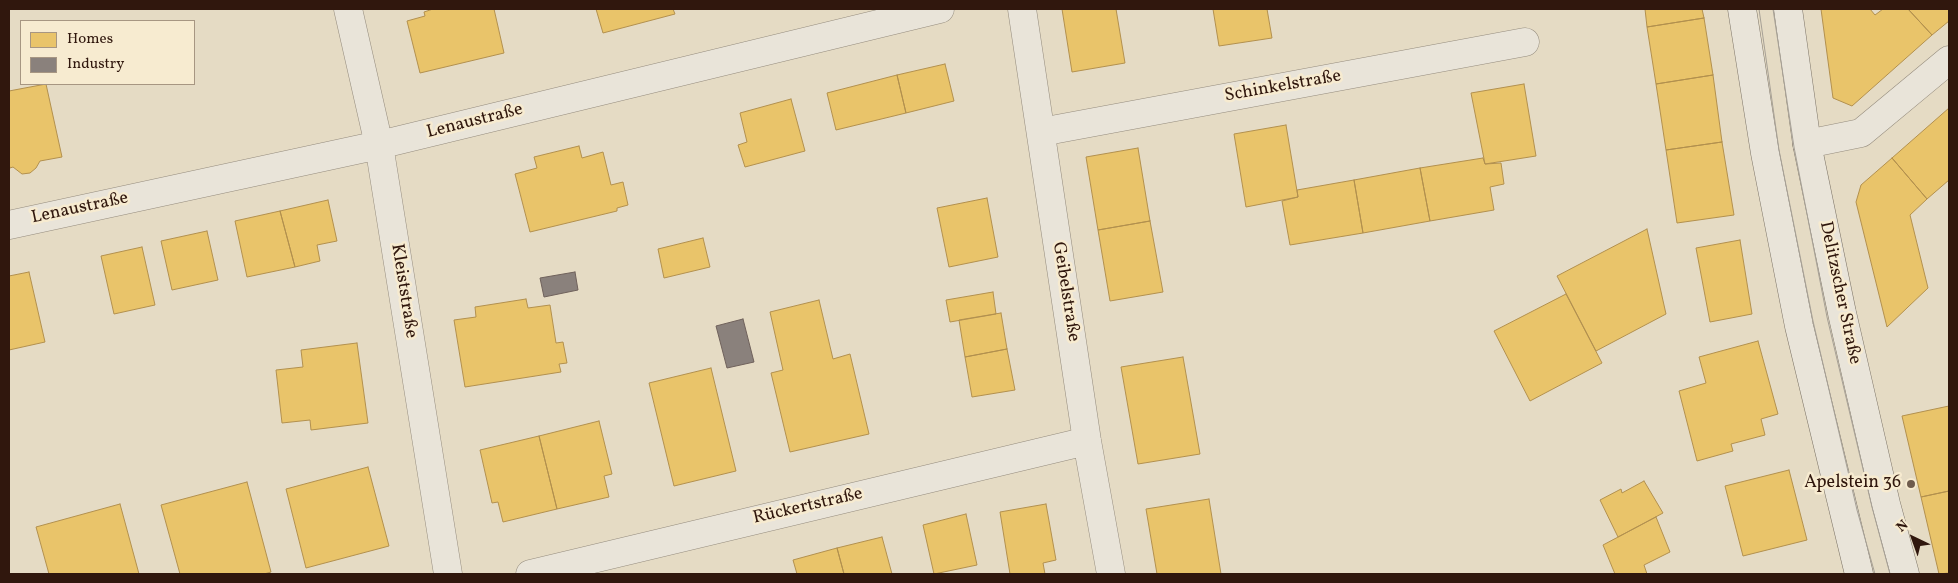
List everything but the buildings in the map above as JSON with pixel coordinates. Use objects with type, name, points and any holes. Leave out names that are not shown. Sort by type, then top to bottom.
[{"type":"street","name":"Kleiststraße","points":[[348,9],[379,146],[448,574]]},
{"type":"street","name":"Lenaustraße","points":[[9,225],[379,146],[940,9]]},
{"type":"street","name":"Geibelstraße","points":[[1022,9],[1087,441],[1111,574]]},
{"type":"street","points":[[1742,9],[1765,153],[1797,316],[1859,574]]},
{"type":"street","name":"Delitzscher Straße","points":[[1788,9],[1808,144],[1842,313],[1886,504],[1905,574]]},
{"type":"street","name":"Schinkelstraße","points":[[1041,132],[1525,42]]},
{"type":"street","points":[[1808,144],[1861,133],[1949,60]]},
{"type":"street","name":"Rückertstraße","points":[[530,574],[1087,441]]},
{"type":"tram line","points":[[1759,9],[1779,150],[1813,321],[1857,510],[1875,574]]},
{"type":"tram line","points":[[1773,9],[1794,147],[1827,317],[1872,507],[1890,574]]},
{"type":"place","name":"Apelstein 36","points":[[1911,484]]}]
